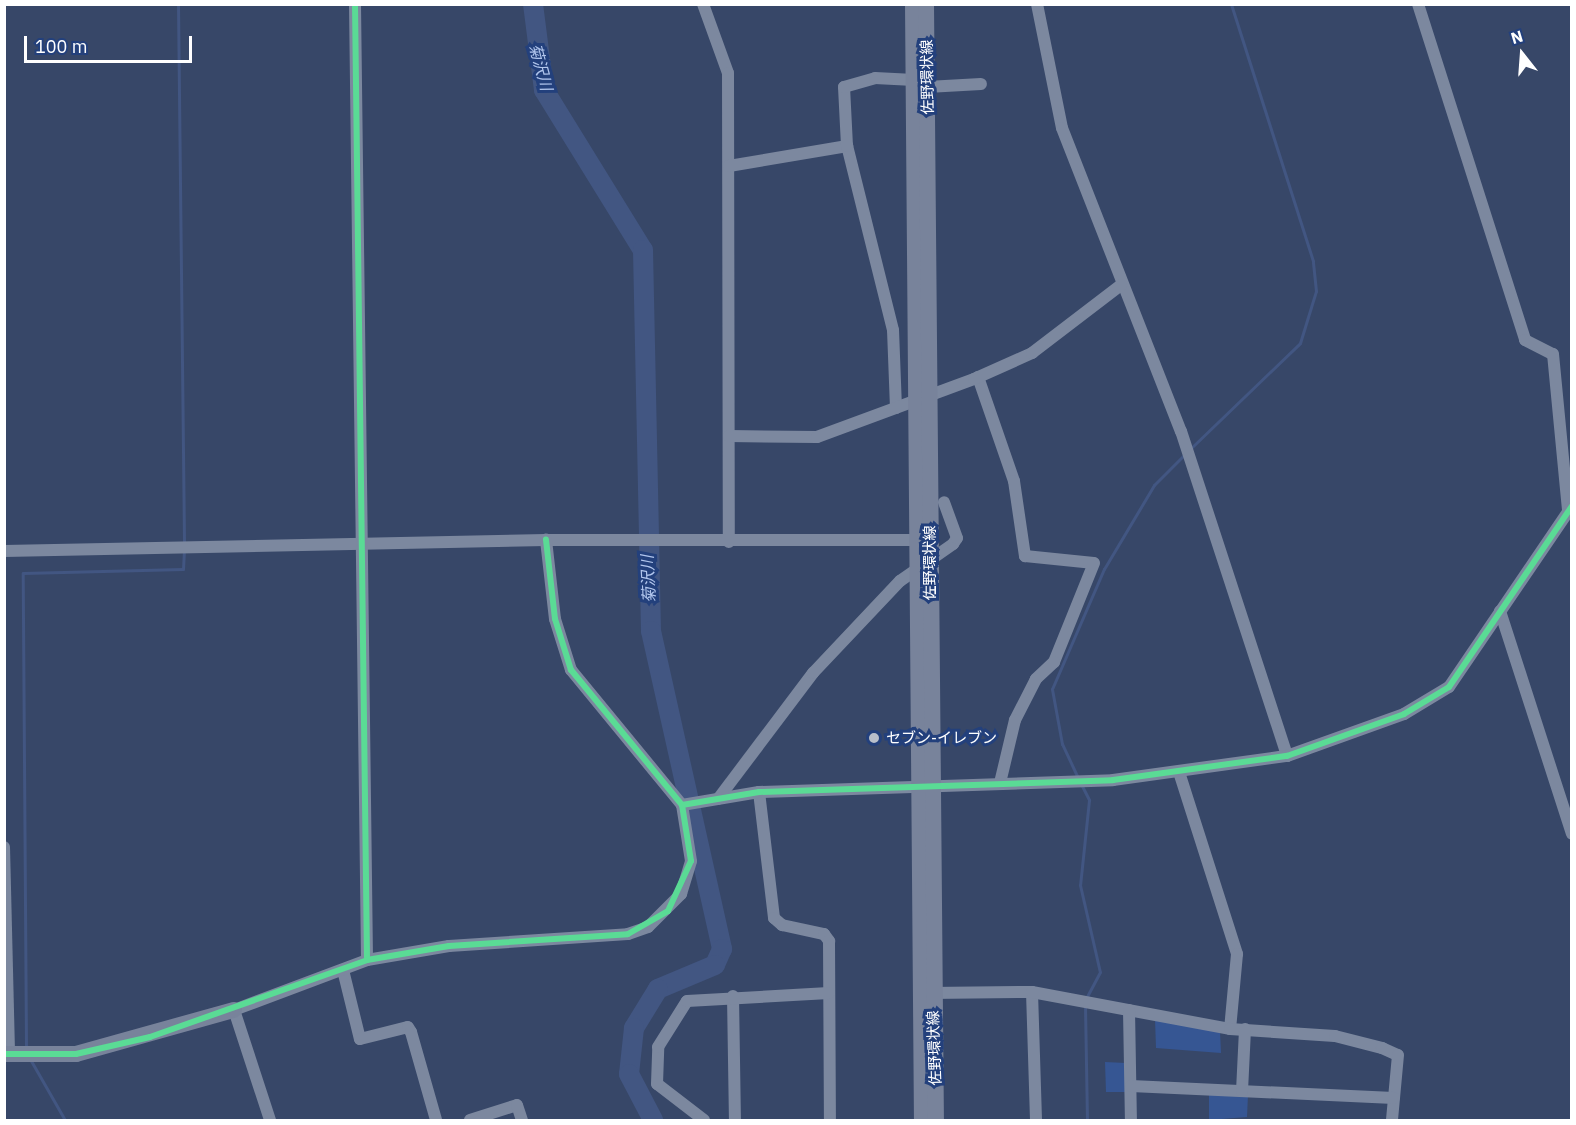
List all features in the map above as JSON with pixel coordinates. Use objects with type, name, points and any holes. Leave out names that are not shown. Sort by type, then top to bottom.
[{"type":"main road","name":"佐野環状線","points":[[913,4],[921,84]]},
{"type":"main road","name":"佐野環状線","points":[[922,1120],[926,993],[924,785],[916,573],[923,540],[921,84],[926,4]]},
{"type":"main road","name":"佐野環状線","points":[[923,540],[930,564],[924,785]]},
{"type":"main road","name":"佐野環状線","points":[[926,993],[936,1120]]},
{"type":"main road","points":[[7,1054],[76,1054],[234,1010]]},
{"type":"street","points":[[355,4],[367,960]]},
{"type":"street","points":[[703,4],[728,73],[729,542]]},
{"type":"street","points":[[1037,4],[1062,128],[1098,209],[1121,285],[1181,430],[1287,756]]},
{"type":"street","points":[[682,805],[759,792],[924,785],[1077,783],[1179,772],[1287,756],[1433,699],[1449,687],[1570,508],[1553,354],[1546,346],[1525,340],[1418,4]]},
{"type":"street","points":[[896,408],[893,330],[847,146],[844,87],[875,78],[921,84],[981,84]]},
{"type":"street","points":[[729,166],[847,146]]},
{"type":"street","points":[[729,436],[817,437],[978,377],[1032,353],[1121,285]]},
{"type":"street","points":[[978,377],[1014,481],[1025,556],[1094,563],[1054,662],[1036,679],[1015,720],[1000,783]]},
{"type":"street","points":[[718,799],[785,704],[900,581],[930,564],[957,538],[944,502]]},
{"type":"street","points":[[270,1120],[234,1010],[367,960],[449,946],[627,934],[648,927],[668,911],[687,880],[691,841],[682,805],[571,670],[555,619],[546,540]]},
{"type":"street","points":[[4,551],[546,540],[729,542],[923,540]]},
{"type":"street","points":[[1500,611],[1572,834]]},
{"type":"street","points":[[1179,772],[1237,954],[1230,1029]]},
{"type":"street","points":[[759,792],[774,918],[782,926],[828,936],[830,1120]]},
{"type":"street","points":[[4,847],[7,1054]]},
{"type":"street","points":[[343,970],[360,1038],[408,1027],[436,1120]]},
{"type":"street","points":[[1032,992],[1035,1120]]},
{"type":"street","points":[[926,993],[1032,992],[1230,1029],[1335,1036],[1398,1055],[1392,1120]]},
{"type":"street","points":[[704,1120],[657,1084],[657,1047],[687,1001],[733,996],[829,993]]},
{"type":"street","points":[[733,996],[735,1120]]},
{"type":"street","points":[[1129,1010],[1131,1120]]},
{"type":"street","points":[[1242,1091],[1245,1029]]},
{"type":"street","points":[[1131,1086],[1394,1098]]},
{"type":"street","points":[[470,1120],[517,1105],[522,1120]]},
{"type":"shaded area","points":[[1155,1019],[1220,1032],[1221,1053],[1156,1048]]},
{"type":"shaded area","points":[[1105,1062],[1126,1063],[1127,1092],[1106,1092]]},
{"type":"shaded area","points":[[1209,1094],[1248,1095],[1247,1117],[1209,1120]]},
{"type":"waterway","points":[[178,4],[184,543]]},
{"type":"waterway","name":"菊沢川","points":[[533,4],[544,90],[643,250],[651,631],[722,949],[715,965],[658,989],[634,1028],[629,1074],[653,1120]]},
{"type":"waterway","points":[[1191,448],[1300,343],[1316,291],[1313,261],[1231,4]]},
{"type":"waterway","points":[[1078,778],[1062,744],[1052,689],[1104,569],[1154,485],[1184,455]]},
{"type":"waterway","points":[[26,1047],[23,573],[183,569],[184,549]]},
{"type":"waterway","points":[[1081,784],[1089,800],[1080,885],[1100,972],[1085,1000]]},
{"type":"waterway","points":[[1085,1006],[1087,1120]]},
{"type":"waterway","points":[[30,1059],[65,1120]]},
{"type":"cycle path","points":[[355,4],[367,960]]},
{"type":"cycle path","points":[[682,805],[759,792],[1113,780],[1287,756],[1404,714],[1449,687],[1572,506]]},
{"type":"cycle path","points":[[4,1054],[76,1054],[150,1037],[367,960],[449,946],[628,934],[668,911],[691,861],[682,805],[571,670],[555,619],[546,540]]},
{"type":"place","name":"セブン-イレブン","points":[[874,738]]}]
